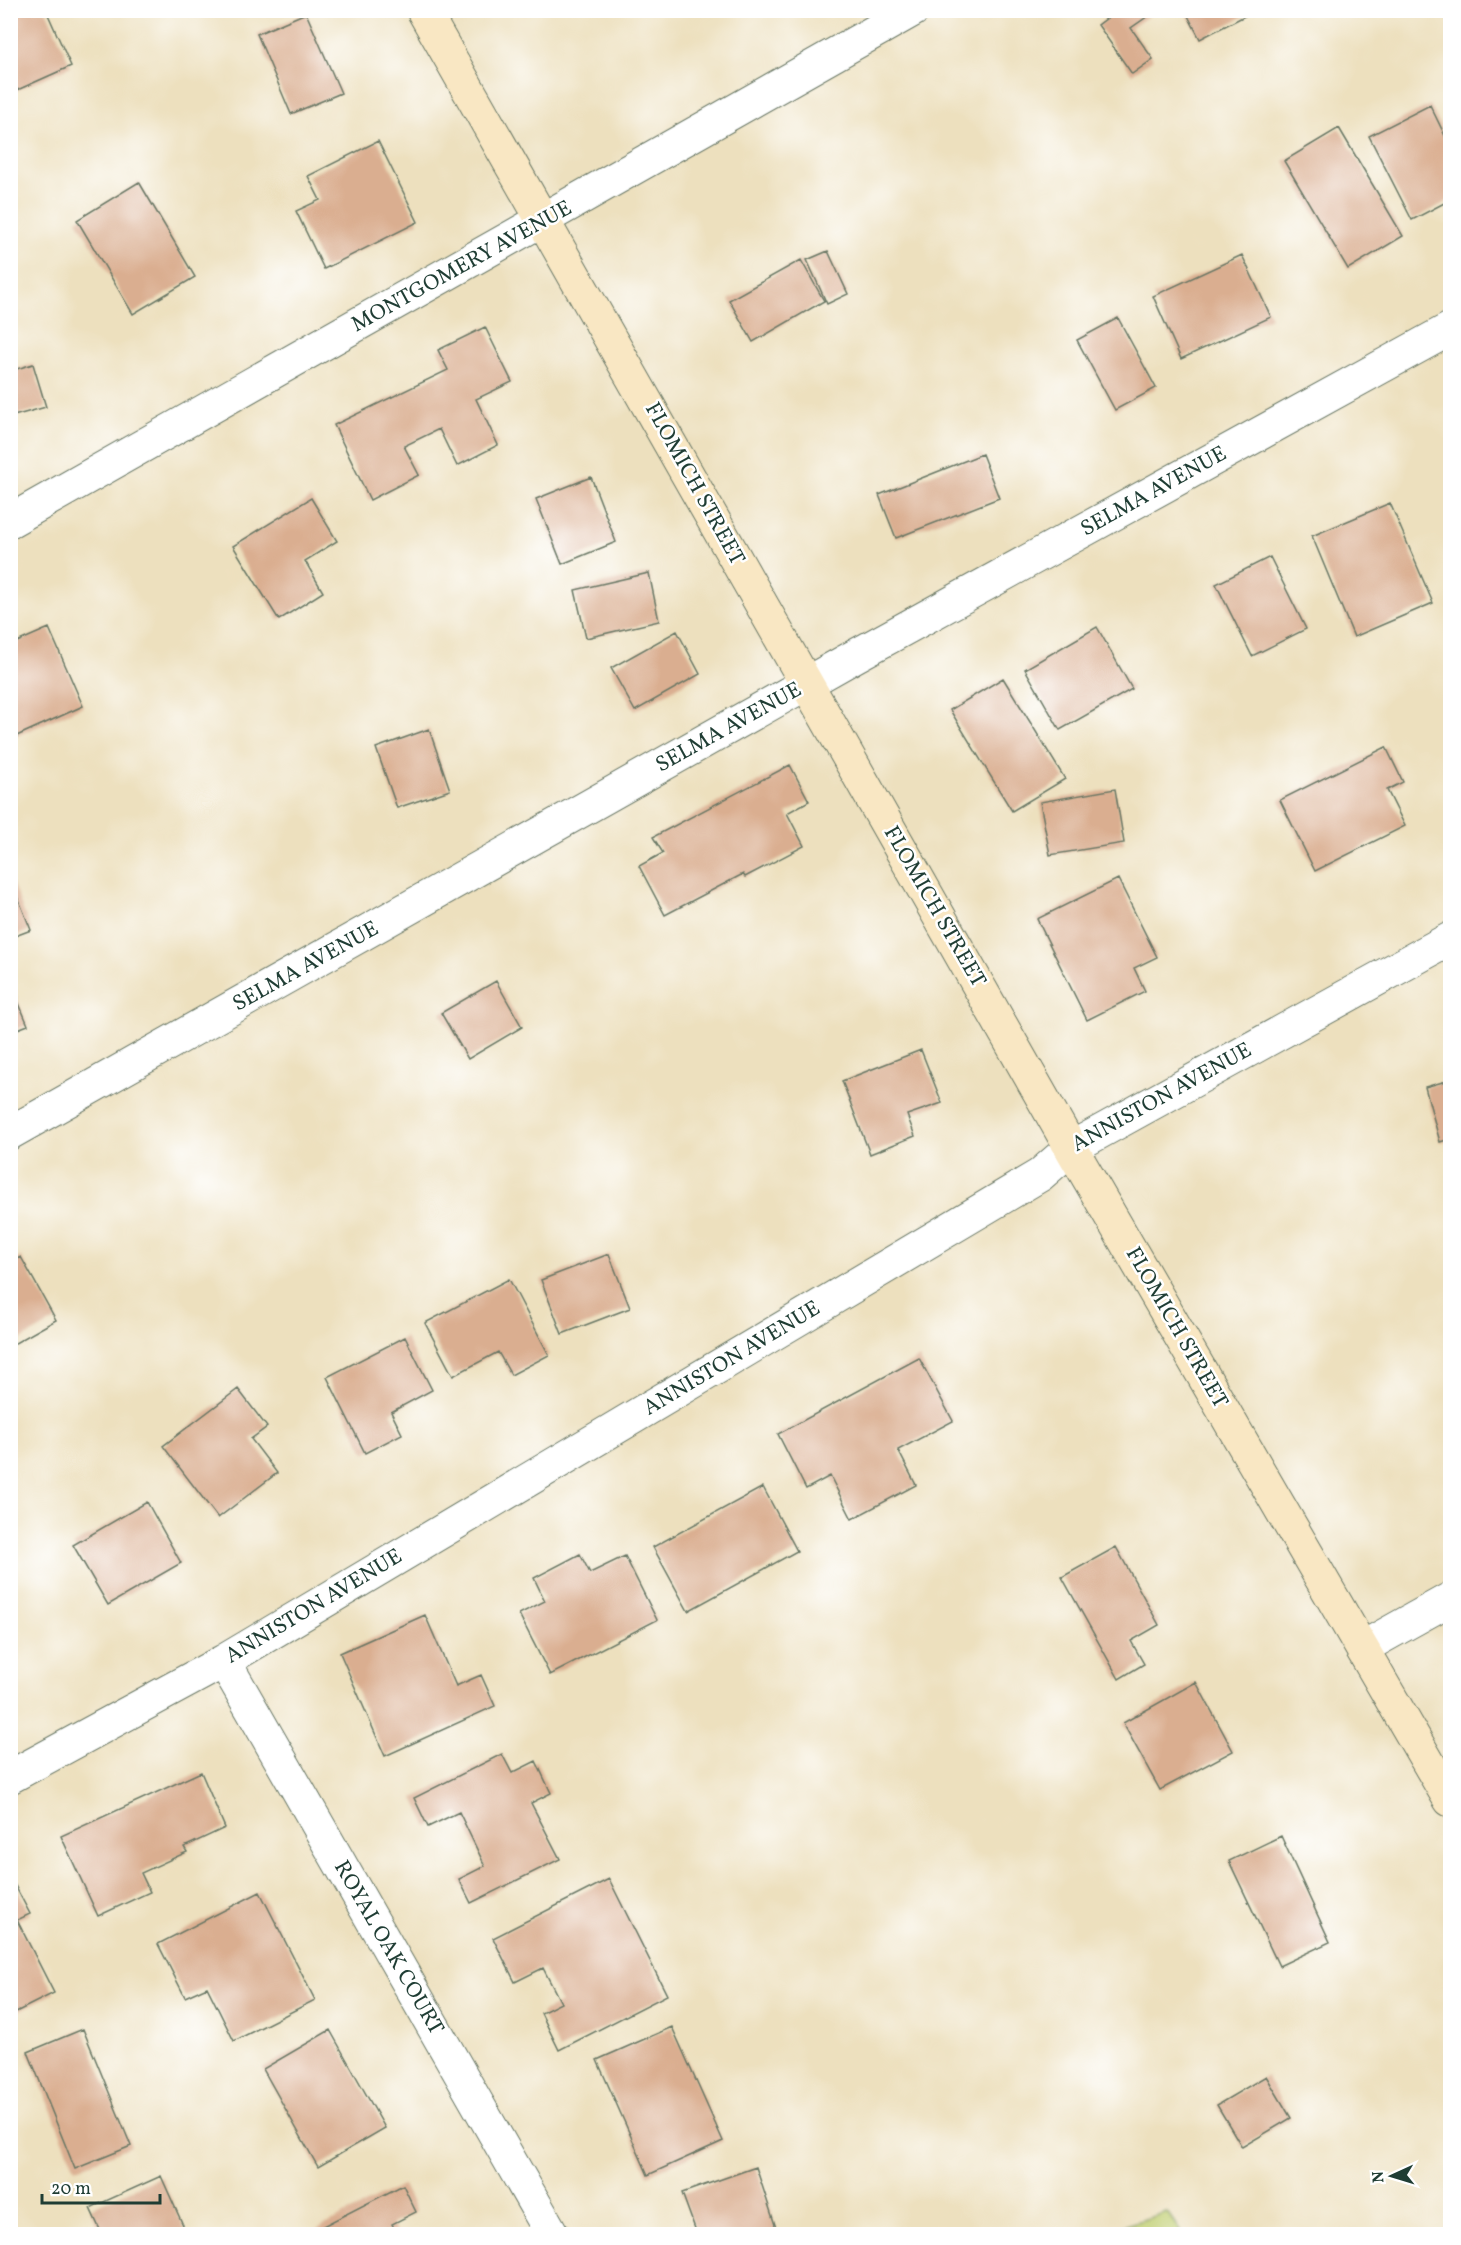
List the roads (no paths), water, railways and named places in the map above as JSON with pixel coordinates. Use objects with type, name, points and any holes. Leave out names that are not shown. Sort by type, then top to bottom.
[{"type":"street","name":"FLOMICH STREET","points":[[423,10],[1071,1148],[1450,1800]]},
{"type":"street","name":"MONTGOMERY AVENUE","points":[[10,521],[913,10]]},
{"type":"street","name":"SELMA AVENUE","points":[[10,1133],[807,684],[1450,329]]},
{"type":"street","name":"ANNISTON AVENUE","points":[[10,1777],[224,1661],[1040,1175],[1071,1148],[1450,939]]},
{"type":"street","points":[[1362,1648],[1450,1599]]},
{"type":"street","name":"ROYAL OAK COURT","points":[[224,1661],[552,2235]]}]
